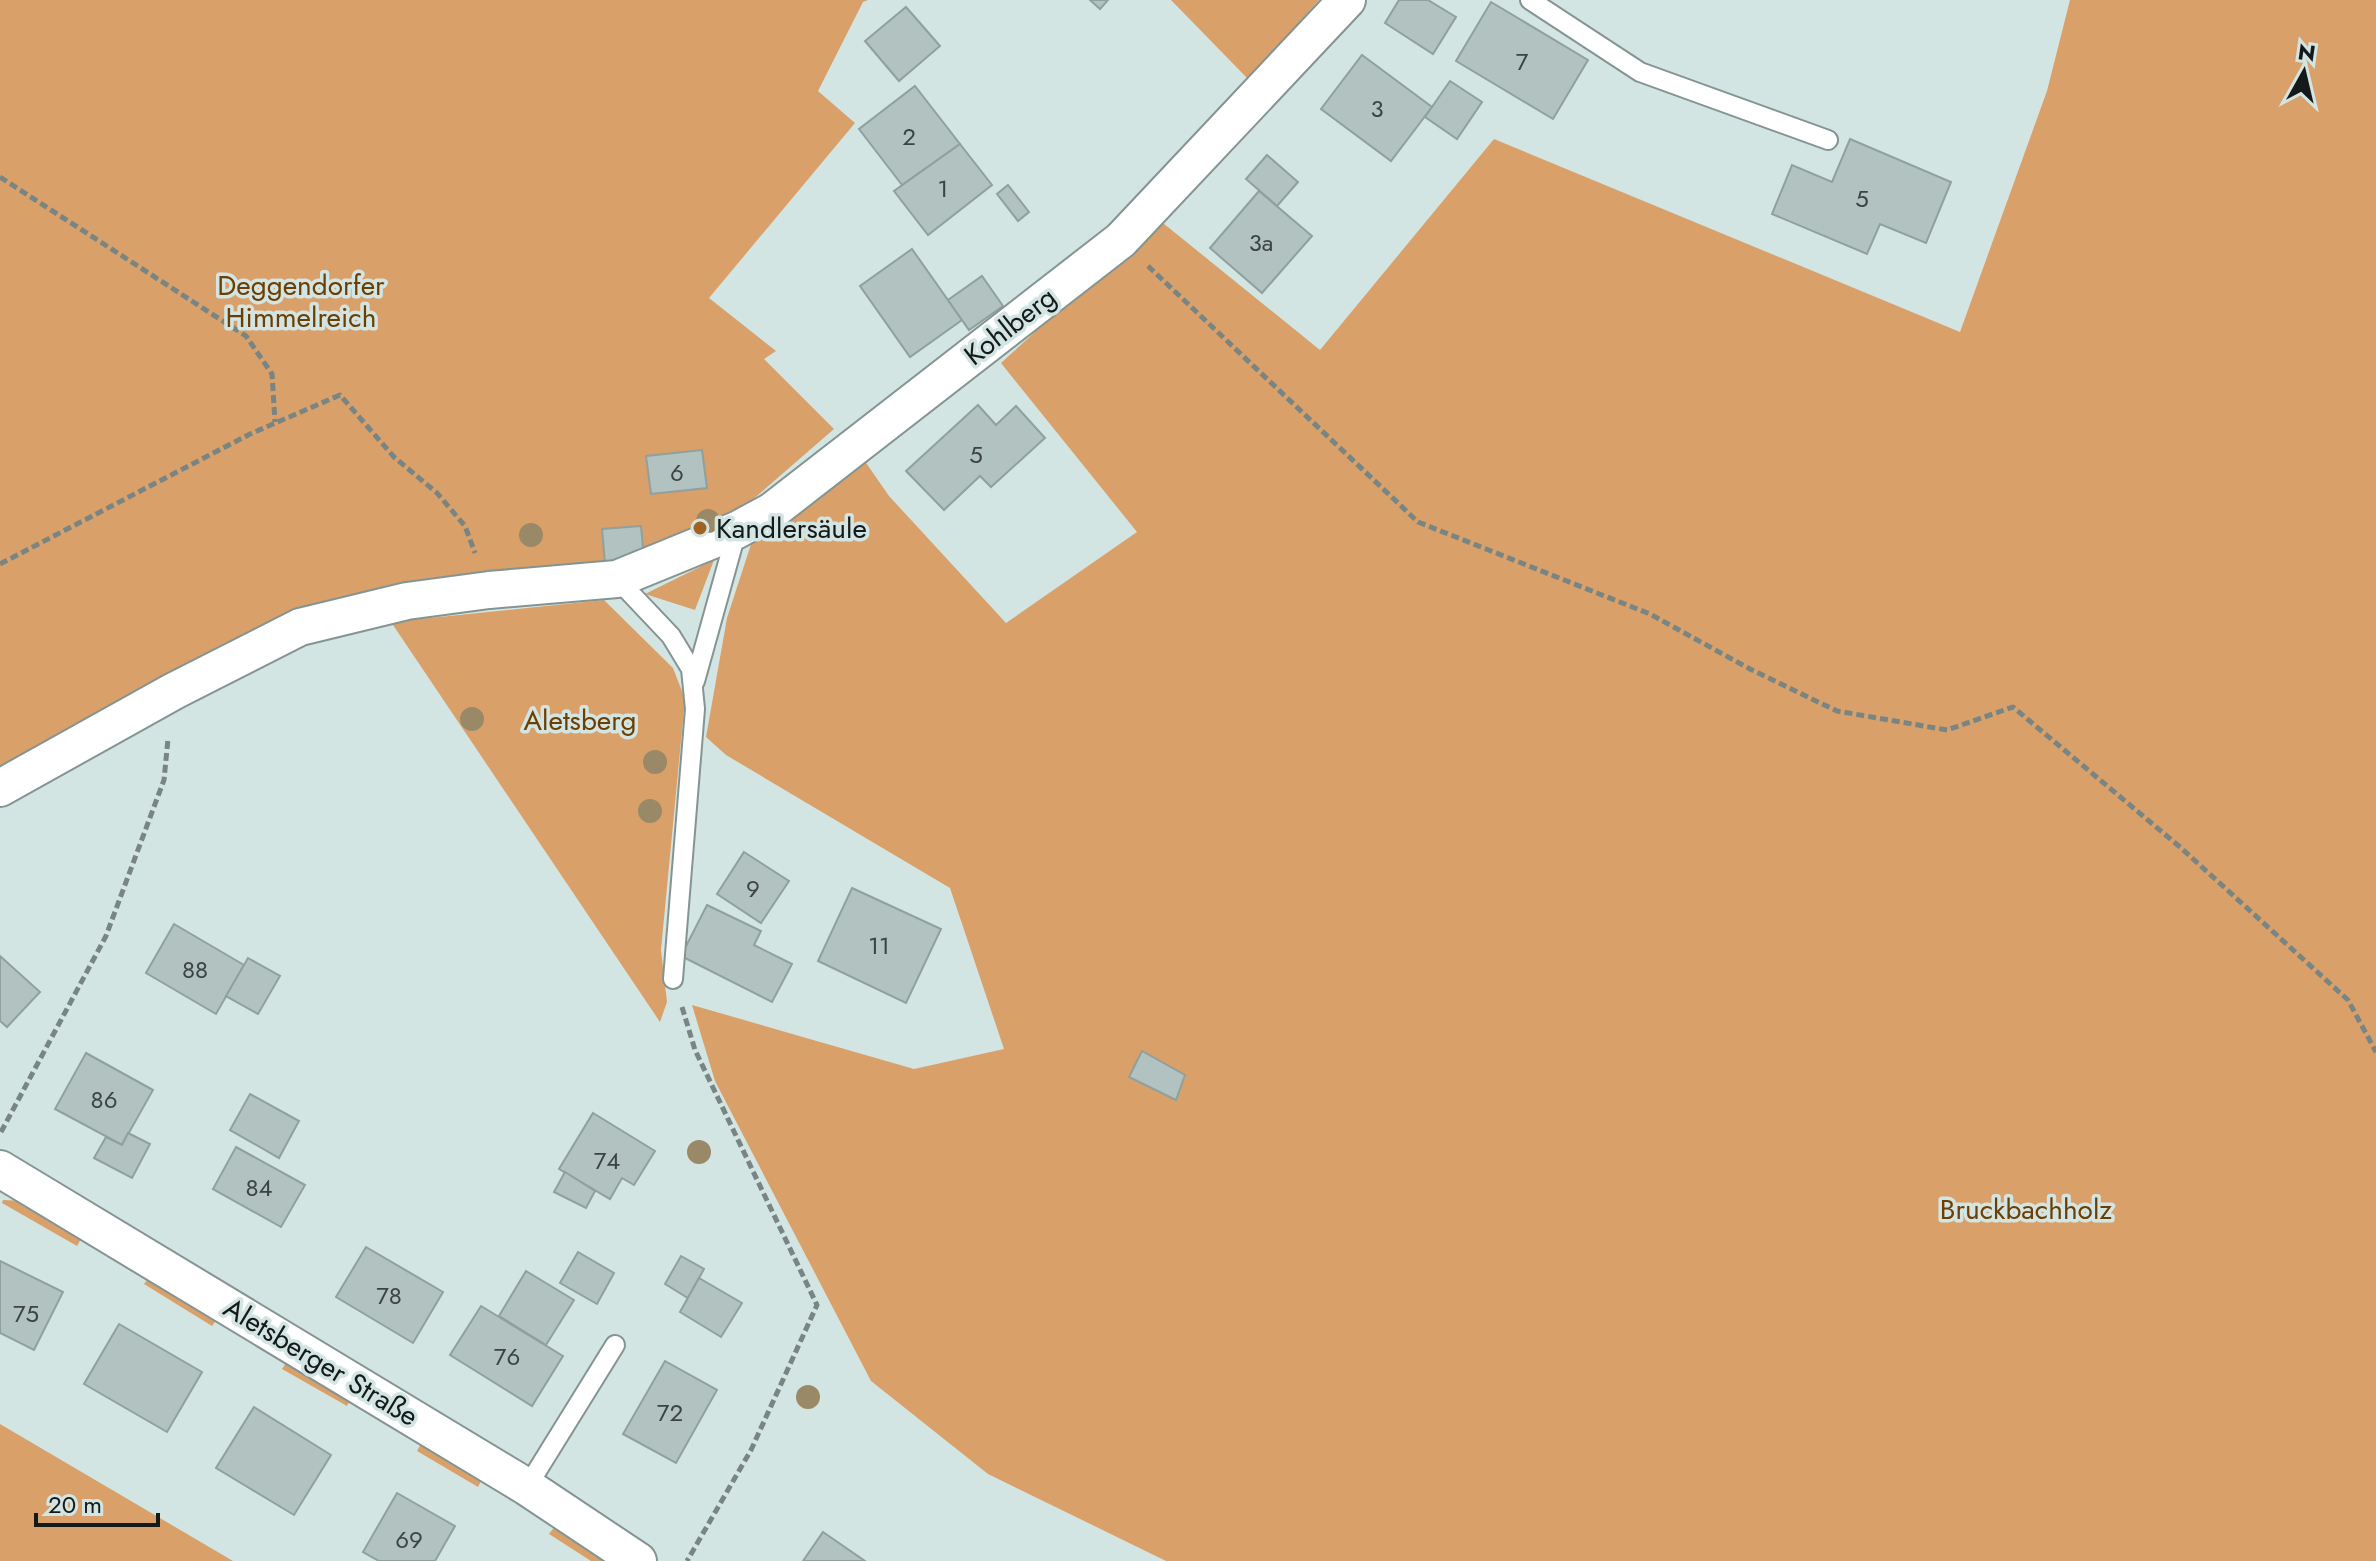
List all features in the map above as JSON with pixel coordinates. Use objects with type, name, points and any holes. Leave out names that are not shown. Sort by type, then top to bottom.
[{"type":"street","name":"Kohlberg","points":[[0,788],[174,691],[300,627],[407,601],[617,579],[737,530],[772,511],[1121,240],[1347,0]]},
{"type":"street","name":"Aletsberger Straße","points":[[0,1169],[527,1487],[638,1561]]},
{"type":"lane","points":[[1530,0],[1640,72],[1828,140]]},
{"type":"lane","points":[[693,688],[737,530]]},
{"type":"lane","points":[[617,579],[671,636],[691,669],[695,709],[673,979]]},
{"type":"lane","points":[[527,1487],[615,1345]]},
{"type":"path","points":[[0,177],[246,336],[272,374],[275,422]]},
{"type":"path","points":[[1121,240],[1418,522],[1650,614],[1750,669],[1837,711],[1947,730],[2013,707],[2180,847],[2348,1000],[2376,1052]]},
{"type":"path","points":[[0,564],[275,422],[340,395],[394,457],[437,493],[465,526],[489,590]]},
{"type":"path","points":[[0,1134],[106,936],[164,780],[174,691]]},
{"type":"path","points":[[673,979],[695,1050],[817,1305],[751,1450],[687,1561]]},
{"type":"green space","name":"Deggendorfer Himmelreich","points":[[0,0],[868,0],[863,2],[818,91],[855,123],[709,298],[776,351],[764,359],[834,429],[736,514],[638,567],[416,592],[0,768]]},
{"type":"green space","points":[[1171,0],[1319,0],[1249,80]]},
{"type":"green space","name":"Bruckbachholz","points":[[2070,0],[2376,0],[2376,1561],[1166,1561],[988,1474],[871,1381],[715,1081],[692,1005],[914,1069],[1004,1049],[950,888],[726,755],[706,737],[727,618],[755,532],[862,457],[889,496],[1006,623],[1137,532],[1001,363],[1158,219],[1320,350],[1494,139],[1960,332],[2047,91]]},
{"type":"green space","points":[[714,560],[695,610],[645,594]]},
{"type":"green space","name":"Aletsberg","points":[[604,600],[673,668],[685,699],[661,950],[667,1002],[660,1022],[391,622]]},
{"type":"green space","points":[[3,1200],[25,1201],[82,1237],[77,1246],[2,1203]]},
{"type":"green space","points":[[151,1275],[220,1315],[212,1326],[144,1284]]},
{"type":"green space","points":[[288,1360],[352,1396],[347,1406],[282,1369]]},
{"type":"green space","points":[[0,1424],[233,1561],[0,1561]]},
{"type":"green space","points":[[423,1440],[483,1477],[478,1487],[417,1451]]},
{"type":"green space","points":[[556,1525],[612,1561],[591,1561],[549,1534]]},
{"type":"building","points":[[1090,0],[1108,0],[1100,9]]},
{"type":"building","points":[[1399,0],[1428,0],[1456,17],[1433,54],[1385,23]]},
{"type":"building","points":[[1491,2],[1588,60],[1553,119],[1456,61]]},
{"type":"building","points":[[906,7],[940,46],[899,81],[865,41]]},
{"type":"building","points":[[1362,55],[1432,107],[1391,161],[1321,109]]},
{"type":"building","points":[[1450,81],[1482,102],[1457,139],[1425,117]]},
{"type":"building","points":[[915,86],[960,144],[902,185],[859,129]]},
{"type":"building","points":[[1850,139],[1951,182],[1926,243],[1880,224],[1867,254],[1772,214],[1792,165],[1832,182]]},
{"type":"building","points":[[960,144],[992,185],[928,235],[894,191]]},
{"type":"building","points":[[1267,155],[1298,182],[1277,206],[1246,179]]},
{"type":"building","points":[[1008,185],[1029,212],[1018,221],[997,194]]},
{"type":"building","points":[[1259,191],[1312,236],[1262,293],[1210,248]]},
{"type":"building","points":[[912,249],[962,320],[910,357],[860,286]]},
{"type":"building","points":[[982,276],[1003,306],[969,330],[948,300]]},
{"type":"building","points":[[978,405],[996,425],[1016,406],[1045,438],[991,487],[980,476],[944,510],[906,471]]},
{"type":"building","points":[[702,450],[707,488],[651,494],[646,456]]},
{"type":"building","points":[[641,526],[644,559],[605,563],[602,529]]},
{"type":"building","points":[[744,852],[789,881],[761,923],[717,894]]},
{"type":"building","points":[[852,888],[941,929],[906,1003],[818,961]]},
{"type":"building","points":[[707,905],[761,931],[754,945],[792,964],[772,1002],[681,956]]},
{"type":"building","points":[[174,924],[244,965],[216,1014],[146,973]]},
{"type":"building","points":[[0,956],[40,992],[7,1027],[0,1021]]},
{"type":"building","points":[[248,958],[280,976],[258,1014],[226,996]]},
{"type":"building","points":[[1142,1051],[1185,1075],[1176,1100],[1129,1077]]},
{"type":"building","points":[[86,1053],[153,1090],[122,1145],[55,1109]]},
{"type":"building","points":[[250,1094],[299,1121],[279,1158],[230,1130]]},
{"type":"building","points":[[593,1113],[655,1151],[634,1185],[622,1178],[610,1199],[559,1169]]},
{"type":"building","points":[[128,1133],[150,1144],[132,1178],[94,1158],[106,1137],[122,1145]]},
{"type":"building","points":[[236,1147],[305,1185],[281,1227],[213,1189]]},
{"type":"building","points":[[565,1172],[595,1191],[586,1208],[554,1192]]},
{"type":"building","points":[[366,1247],[443,1292],[413,1343],[336,1297]]},
{"type":"building","points":[[578,1252],[614,1273],[597,1304],[560,1283]]},
{"type":"building","points":[[681,1256],[704,1269],[688,1298],[665,1284]]},
{"type":"building","points":[[0,1261],[63,1292],[34,1350],[0,1333]]},
{"type":"building","points":[[526,1271],[574,1300],[546,1345],[499,1316]]},
{"type":"building","points":[[699,1278],[742,1303],[721,1337],[680,1312]]},
{"type":"building","points":[[481,1306],[563,1356],[532,1406],[450,1355]]},
{"type":"building","points":[[119,1324],[202,1372],[167,1432],[84,1384]]},
{"type":"building","points":[[665,1361],[717,1390],[676,1463],[623,1434]]},
{"type":"building","points":[[254,1407],[331,1455],[294,1515],[216,1468]]},
{"type":"building","points":[[397,1493],[455,1526],[435,1561],[379,1561],[363,1552]]},
{"type":"building","points":[[823,1532],[865,1561],[803,1561]]},
{"type":"place","name":"Kandlersäule","points":[[700,528]]}]
